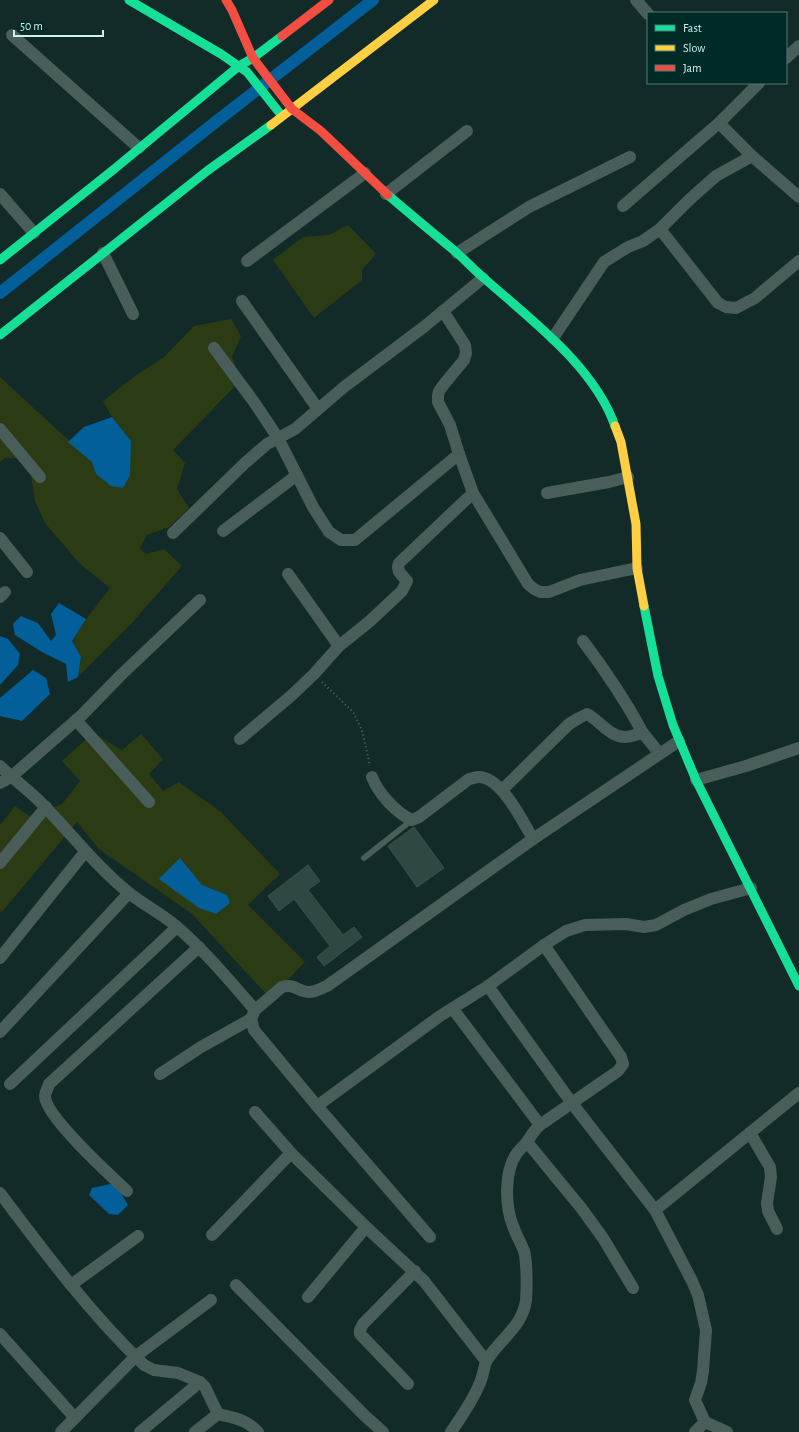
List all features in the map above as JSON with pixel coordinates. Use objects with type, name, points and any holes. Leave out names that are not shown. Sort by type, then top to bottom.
[{"type":"street","points":[[129,0],[239,66],[252,78],[282,116]]},
{"type":"street","points":[[226,0],[253,58],[292,109],[321,131],[386,194],[457,253],[483,278],[553,338],[592,383],[612,417],[621,442],[628,477],[636,524],[637,568],[658,676],[679,741],[696,780],[799,986]]},
{"type":"street","points":[[0,260],[239,66],[253,58],[329,0]]},
{"type":"street","points":[[0,335],[207,171],[292,109],[434,0]]},
{"type":"street","points":[[636,0],[647,13]]},
{"type":"street","points":[[12,35],[139,148]]},
{"type":"street","points":[[787,57],[799,46]]},
{"type":"street","points":[[623,206],[719,123],[758,84]]},
{"type":"street","points":[[719,123],[752,156],[799,197]]},
{"type":"street","points":[[386,194],[466,131]]},
{"type":"street","points":[[553,338],[604,262],[628,247],[644,241],[660,229],[716,176],[752,156]]},
{"type":"street","points":[[457,253],[529,207],[630,157]]},
{"type":"street","points":[[247,261],[365,173]]},
{"type":"street","points":[[0,194],[34,233]]},
{"type":"street","points":[[660,229],[718,303],[726,307],[736,308],[754,298],[799,261]]},
{"type":"street","points":[[103,253],[133,314]]},
{"type":"street","points":[[173,533],[245,463],[267,444],[295,429],[344,387],[443,311],[483,278]]},
{"type":"street","points":[[242,301],[318,409]]},
{"type":"street","points":[[443,311],[464,345],[466,352],[464,360],[439,391],[438,402],[450,425],[473,493],[528,584],[540,592],[549,592],[580,580],[637,568]]},
{"type":"street","points":[[214,348],[254,402],[278,438],[313,507],[329,532],[341,540],[355,540],[459,454]]},
{"type":"street","points":[[0,429],[40,477]]},
{"type":"street","points":[[223,531],[296,475]]},
{"type":"street","points":[[547,493],[609,482],[628,477]]},
{"type":"street","points":[[240,738],[292,695],[314,674],[339,646],[370,621],[402,591],[407,582],[399,572],[399,563],[473,493]]},
{"type":"street","points":[[0,538],[27,572]]},
{"type":"street","points":[[288,574],[339,646]]},
{"type":"street","points":[[5,780],[76,720],[200,600]]},
{"type":"street","points":[[583,640],[624,699],[643,733],[659,754]]},
{"type":"street","points":[[502,790],[569,724],[587,714],[614,734],[625,737],[643,733]]},
{"type":"street","points":[[76,720],[148,802]]},
{"type":"street","points":[[160,1074],[200,1047],[253,1015],[282,987],[287,985],[293,986],[303,992],[311,993],[327,986],[533,839],[679,741]]},
{"type":"street","points":[[696,780],[746,766],[799,748]]},
{"type":"street","points":[[0,766],[5,780],[46,807],[85,852],[130,893],[160,913],[177,927],[199,947],[221,971],[253,1015],[254,1030],[317,1106],[430,1237]]},
{"type":"street","points":[[372,777],[375,785],[395,810],[402,816],[412,820],[419,817],[469,779],[479,777],[488,780],[502,790],[510,800],[533,839]]},
{"type":"street","points":[[0,863],[46,807]]},
{"type":"street","points":[[0,958],[85,852]]},
{"type":"street","points":[[317,1106],[440,1016],[488,986],[544,944],[566,930],[585,925],[626,924],[644,927],[656,925],[684,910],[711,899],[751,888]]},
{"type":"street","points":[[0,1032],[130,893]]},
{"type":"street","points":[[10,1084],[177,927]]},
{"type":"street","points":[[451,1432],[476,1393],[483,1377],[486,1361],[496,1346],[516,1326],[523,1312],[526,1300],[526,1269],[524,1253],[512,1225],[507,1199],[508,1175],[517,1152],[527,1142],[533,1131],[540,1125],[571,1102],[618,1071],[623,1064],[622,1057],[544,944]]},
{"type":"street","points":[[127,1191],[59,1123],[48,1105],[45,1096],[49,1084],[199,947]]},
{"type":"street","points":[[488,986],[571,1102],[655,1210],[692,1281],[702,1311],[706,1330],[703,1371],[701,1384],[695,1400],[705,1422],[725,1432]]},
{"type":"street","points":[[453,1009],[540,1125]]},
{"type":"street","points":[[655,1210],[799,1093]]},
{"type":"street","points":[[255,1112],[291,1153],[366,1227],[415,1271],[486,1361]]},
{"type":"street","points":[[750,1132],[770,1167],[771,1177],[766,1203],[768,1211],[777,1229]]},
{"type":"street","points":[[527,1142],[582,1209],[603,1238],[633,1288]]},
{"type":"street","points":[[212,1235],[291,1153]]},
{"type":"street","points":[[0,1193],[44,1252],[96,1316],[144,1365],[154,1370],[178,1373],[200,1382],[205,1387],[218,1414],[245,1421],[252,1425],[258,1432]]},
{"type":"street","points":[[308,1297],[366,1227]]},
{"type":"street","points":[[72,1286],[138,1236]]},
{"type":"street","points":[[408,1384],[360,1334],[360,1330],[363,1324],[415,1271]]},
{"type":"street","points":[[236,1285],[365,1416],[384,1432]]},
{"type":"street","points":[[61,1432],[136,1356],[211,1300]]},
{"type":"street","points":[[0,1334],[75,1418]]},
{"type":"street","points":[[140,1432],[200,1382]]},
{"type":"street","points":[[195,1432],[218,1414]]},
{"type":"street","points":[[695,1432],[705,1422]]},
{"type":"lane","points":[[364,858],[412,820]]},
{"type":"path","points":[[314,674],[353,712],[362,730],[372,777]]},
{"type":"green space","points":[[348,225],[376,254],[362,270],[362,280],[314,318],[273,260],[303,237],[329,235]]},
{"type":"green space","points":[[231,319],[241,336],[232,357],[241,380],[173,450],[185,463],[177,489],[189,508],[169,527],[147,535],[140,548],[146,554],[164,549],[182,566],[131,624],[78,677],[81,657],[72,641],[86,619],[110,588],[79,563],[45,523],[35,501],[31,475],[20,458],[5,458],[0,462],[0,377],[92,462],[96,474],[131,441],[112,417],[103,401],[135,376],[164,357],[194,326]]},
{"type":"green space","points":[[93,733],[122,750],[141,734],[163,759],[149,774],[163,791],[179,782],[221,812],[280,874],[248,905],[305,962],[270,998],[192,914],[99,849],[77,822],[1,913],[0,912],[0,825],[15,806],[29,816],[62,804],[80,781],[62,761]]},
{"type":"water","points":[[112,417],[131,441],[130,475],[123,488],[111,486],[96,474],[92,462],[68,442],[84,427]]},
{"type":"water","points":[[59,603],[86,619],[72,641],[81,657],[78,677],[68,682],[66,664],[42,652],[15,635],[13,624],[21,616],[38,623],[51,641],[56,635],[51,614]]},
{"type":"water","points":[[0,636],[8,639],[20,654],[18,665],[0,685]]},
{"type":"water","points":[[33,670],[46,678],[50,694],[22,721],[0,716],[0,698]]},
{"type":"water","points":[[180,858],[202,885],[227,895],[230,903],[216,914],[199,908],[159,879]]},
{"type":"water","points":[[115,1183],[128,1205],[118,1215],[109,1214],[89,1195],[92,1188]]},
{"type":"building","points":[[414,827],[444,868],[417,887],[388,846]]},
{"type":"building","points":[[308,865],[320,881],[308,890],[343,935],[354,927],[362,937],[324,966],[317,957],[330,946],[294,899],[279,911],[268,896]]},
{"type":"waterway","points":[[0,293],[213,124],[373,0]]},
{"type":"traffic: fast","points":[[129,0],[221,54],[247,72],[282,116]]},
{"type":"traffic: fast","points":[[0,260],[113,170],[239,66],[253,58],[282,36]]},
{"type":"traffic: fast","points":[[0,335],[207,171],[271,125]]},
{"type":"traffic: fast","points":[[388,195],[456,252],[559,345],[592,383],[605,404],[615,426]]},
{"type":"traffic: fast","points":[[644,606],[658,676],[673,725],[696,780],[799,986]]},
{"type":"traffic: slow","points":[[271,125],[434,0]]},
{"type":"traffic: slow","points":[[615,426],[621,442],[636,524],[637,568],[644,606]]},
{"type":"traffic: jam","points":[[226,0],[232,10],[253,58],[292,109],[321,131],[388,195]]},
{"type":"traffic: jam","points":[[282,36],[329,0]]}]
